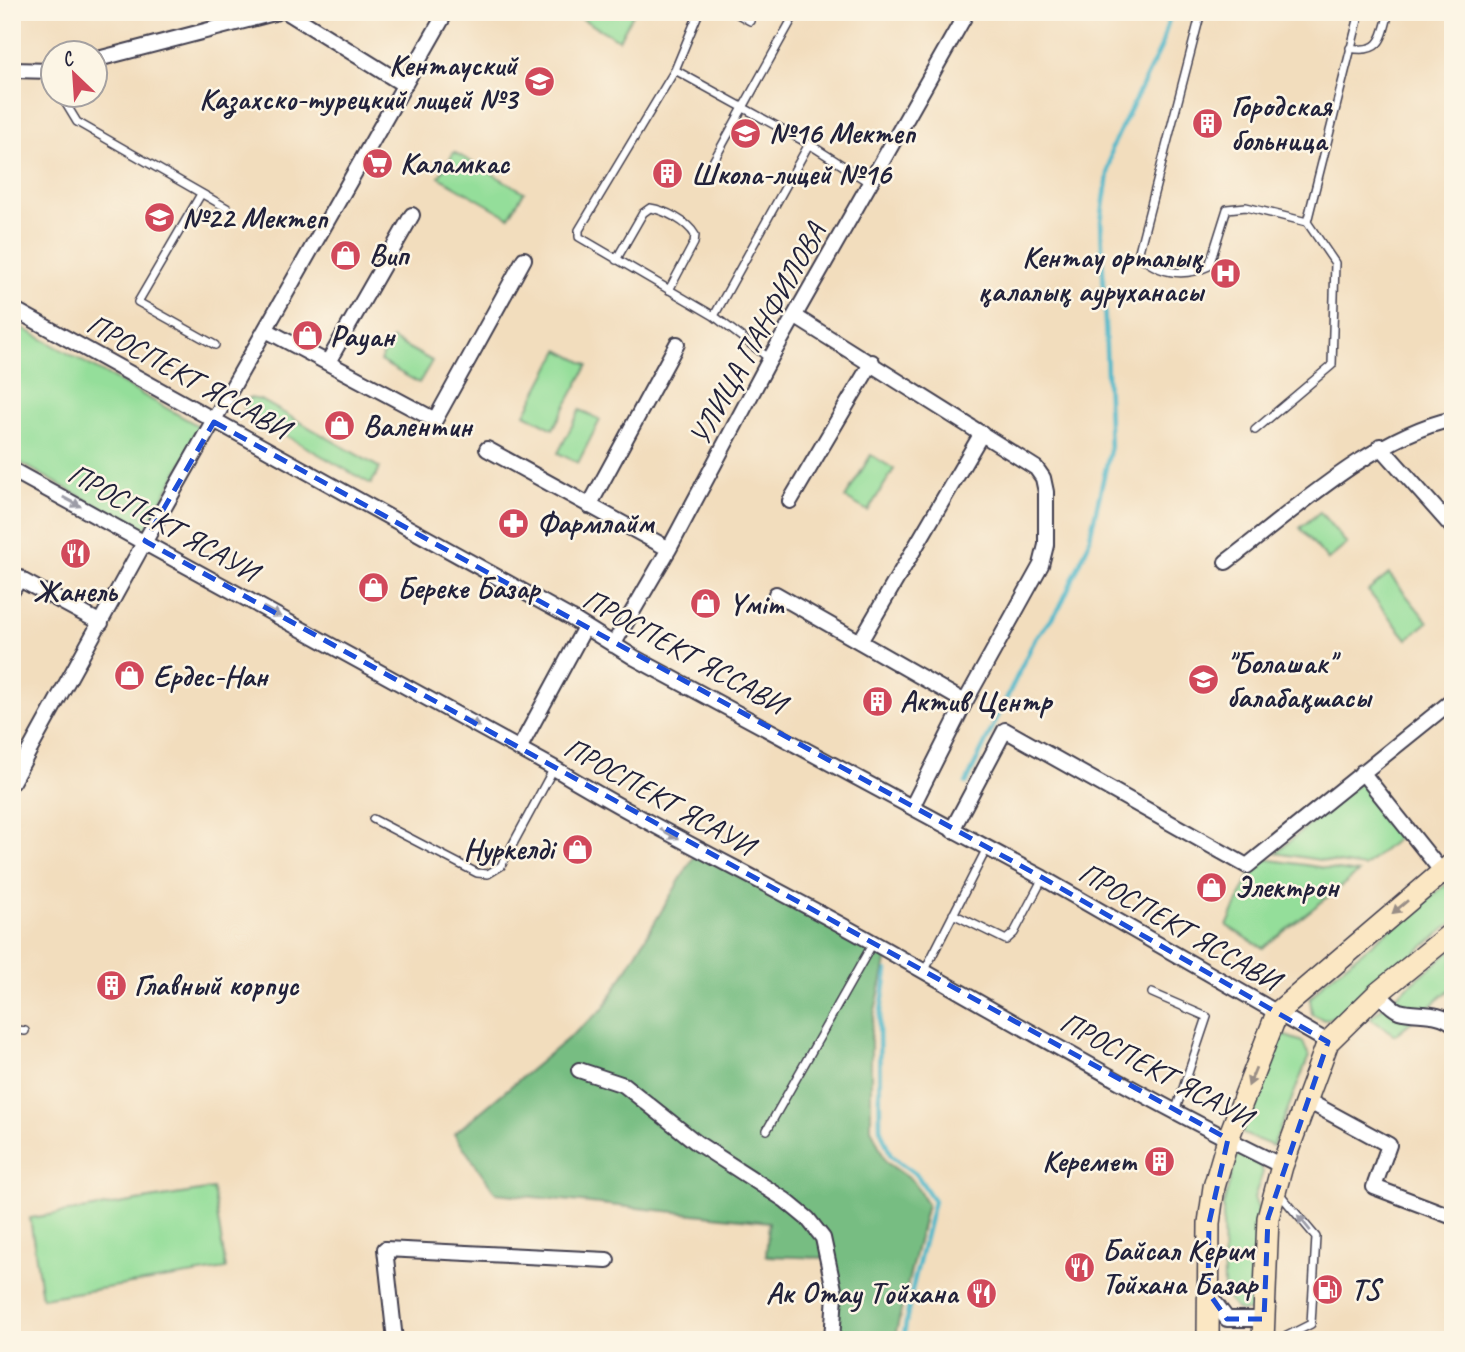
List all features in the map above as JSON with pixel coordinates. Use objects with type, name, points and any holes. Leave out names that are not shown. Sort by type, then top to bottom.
[{"type":"main road","points":[[1208,1340],[1209,1223],[1214,1187],[1228,1139],[1277,1013],[1447,868]]},
{"type":"main road","points":[[1263,1329],[1268,1218],[1282,1166],[1328,1042],[1378,993],[1453,932]]},
{"type":"street","points":[[108,56],[278,12]]},
{"type":"street","points":[[287,12],[403,84]]},
{"type":"street","points":[[12,782],[16,765],[102,623],[145,541],[446,12]]},
{"type":"street","name":"УЛИЦА ПАНФИЛОВА","points":[[614,645],[771,359],[967,12]]},
{"type":"street","points":[[12,69],[38,70]]},
{"type":"street","points":[[328,362],[412,215]]},
{"type":"street","points":[[266,330],[435,420],[524,259]]},
{"type":"street","name":"ПРОСПЕКТ ЯССАВИ","points":[[12,308],[614,645],[951,830],[1044,878],[1328,1042]]},
{"type":"street","points":[[796,317],[872,362],[1036,468],[1043,478],[1046,545],[1041,565],[965,702],[912,807]]},
{"type":"street","points":[[589,506],[677,344]]},
{"type":"street","points":[[790,501],[872,362]]},
{"type":"street","points":[[1226,562],[1380,446],[1418,429],[1453,419]]},
{"type":"street","points":[[861,640],[982,433]]},
{"type":"street","points":[[1380,446],[1453,528]]},
{"type":"street","points":[[487,449],[669,549]]},
{"type":"street","name":"ПРОСПЕКТ ЯСАУИ","points":[[12,470],[554,768],[617,806],[874,943],[1175,1112],[1282,1166]]},
{"type":"street","points":[[15,581],[102,623]]},
{"type":"street","points":[[776,594],[861,640],[965,702]]},
{"type":"street","points":[[519,749],[585,627]]},
{"type":"street","points":[[951,830],[1005,730],[1247,866],[1453,700]]},
{"type":"street","points":[[1362,772],[1447,868]]},
{"type":"street","points":[[1378,993],[1396,1010],[1430,1015],[1453,1024]]},
{"type":"street","points":[[579,1070],[624,1085],[697,1143],[785,1200],[808,1219],[823,1238],[835,1294],[832,1340]]},
{"type":"street","points":[[1306,1100],[1389,1145],[1374,1187],[1453,1217]]},
{"type":"street","points":[[395,1340],[385,1250],[607,1260]]},
{"type":"street","points":[[1208,1292],[1215,1306],[1227,1319],[1263,1329]]},
{"type":"lane","points":[[699,12],[675,70],[579,230],[579,237],[714,316],[771,359]]},
{"type":"lane","points":[[734,12],[750,21]]},
{"type":"lane","points":[[709,169],[796,12]]},
{"type":"lane","points":[[1202,12],[1138,255],[1160,270],[1193,273],[1209,267],[1227,209],[1246,207],[1307,222],[1335,263],[1332,365],[1255,430]]},
{"type":"lane","points":[[1307,222],[1360,12]]},
{"type":"lane","points":[[1350,48],[1365,51],[1376,45],[1385,33],[1389,12]]},
{"type":"lane","points":[[675,70],[809,144],[870,183]]},
{"type":"lane","points":[[68,108],[77,122],[227,208]]},
{"type":"lane","points":[[714,316],[809,144]]},
{"type":"lane","points":[[201,194],[138,302],[215,345]]},
{"type":"lane","points":[[616,260],[643,213],[650,208],[659,209],[691,228],[695,235],[694,243],[669,290]]},
{"type":"lane","points":[[373,819],[477,873],[488,874],[501,866],[554,768]]},
{"type":"lane","points":[[924,973],[987,849]]},
{"type":"lane","points":[[953,914],[1006,940],[1014,933],[1044,878]]},
{"type":"lane","points":[[767,1130],[874,943]]},
{"type":"lane","points":[[1152,993],[1207,1017],[1175,1112]]},
{"type":"lane","points":[[12,1029],[25,1031]]},
{"type":"lane","points":[[1275,1189],[1316,1237],[1311,1324],[1279,1340]]},
{"type":"highlighted area","points":[[214,422],[1043,878],[1328,1042],[1268,1218],[1264,1319],[1227,1319],[1208,1292],[1209,1223],[1228,1139],[145,541]]},
{"type":"green space","points":[[570,12],[634,12],[619,40]]},
{"type":"green space","points":[[454,152],[524,192],[509,217],[439,177]]},
{"type":"green space","points":[[12,322],[202,428],[144,532],[12,458]]},
{"type":"green space","points":[[392,339],[432,361],[419,383],[380,361]]},
{"type":"green space","points":[[559,350],[588,365],[553,429],[525,414]]},
{"type":"green space","points":[[249,398],[261,400],[380,468],[371,484],[250,415],[244,408]]},
{"type":"green space","points":[[580,410],[600,420],[578,463],[558,453]]},
{"type":"green space","points":[[871,455],[894,469],[868,511],[845,498]]},
{"type":"green space","points":[[1320,512],[1347,544],[1328,560],[1300,528]]},
{"type":"green space","points":[[1389,574],[1428,622],[1407,639],[1368,591]]},
{"type":"green space","points":[[1361,781],[1405,832],[1364,867],[1276,853]]},
{"type":"green space","points":[[696,853],[887,957],[871,1029],[871,1128],[886,1162],[913,1181],[927,1204],[894,1340],[827,1340],[829,1258],[766,1256],[769,1222],[496,1193],[454,1134],[603,1009]]},
{"type":"green space","points":[[1265,859],[1358,873],[1263,948],[1227,926],[1252,870]]},
{"type":"green space","points":[[1453,879],[1453,922],[1341,1014],[1324,1020],[1312,1014],[1310,999],[1324,982]]},
{"type":"green space","points":[[1453,949],[1453,987],[1395,1035],[1370,1018]]},
{"type":"green space","points":[[1277,1033],[1303,1042],[1309,1056],[1273,1146],[1243,1134],[1241,1129]]},
{"type":"green space","points":[[1238,1152],[1259,1161],[1263,1172],[1254,1198],[1258,1208],[1258,1302],[1253,1311],[1238,1311],[1224,1294],[1223,1206]]},
{"type":"green space","points":[[213,1189],[226,1269],[42,1298],[30,1218]]},
{"type":"waterway","points":[[966,783],[1034,641],[1060,607],[1088,545],[1110,450],[1101,221],[1112,147],[1161,47],[1171,12]]},
{"type":"waterway","points":[[887,971],[879,1025],[880,1128],[891,1156],[917,1175],[934,1201],[911,1294],[903,1340]]},
{"type":"place","name":"Кентауский Казахско-турецкий лицей №3","points":[[540,82]]},
{"type":"place","name":"Городская больница","points":[[1208,123]]},
{"type":"place","name":"№16 Мектеп","points":[[746,133]]},
{"type":"place","name":"Каламкас","points":[[377,163]]},
{"type":"place","name":"Школа-лицей №16","points":[[668,174]]},
{"type":"place","name":"№22 Мектеп","points":[[159,218]]},
{"type":"place","name":"Вип","points":[[346,255]]},
{"type":"place","name":"Кентау орталық қалалық ауруханасы","points":[[1226,274]]},
{"type":"place","name":"Рауан","points":[[307,336]]},
{"type":"place","name":"Валентин","points":[[340,426]]},
{"type":"place","name":"Фармлайм","points":[[514,523]]},
{"type":"place","name":"Жанель","points":[[75,553]]},
{"type":"place","name":"Береке Базар","points":[[374,588]]},
{"type":"place","name":"Үміт","points":[[706,604]]},
{"type":"place","name":"Ердес-Нан","points":[[130,676]]},
{"type":"place","name":"\"Болашак\" балабақшасы","points":[[1204,680]]},
{"type":"place","name":"Актив Центр","points":[[877,701]]},
{"type":"place","name":"Нуркелді","points":[[577,849]]},
{"type":"place","name":"Электрон","points":[[1212,887]]},
{"type":"place","name":"Главный корпус","points":[[111,985]]},
{"type":"place","name":"Керемет","points":[[1160,1161]]},
{"type":"place","name":"Байсал Керим Тойхана Базар","points":[[1079,1267]]},
{"type":"place","name":"TS","points":[[1328,1289]]},
{"type":"place","name":"Ак Отау Тойхана","points":[[981,1293]]}]
